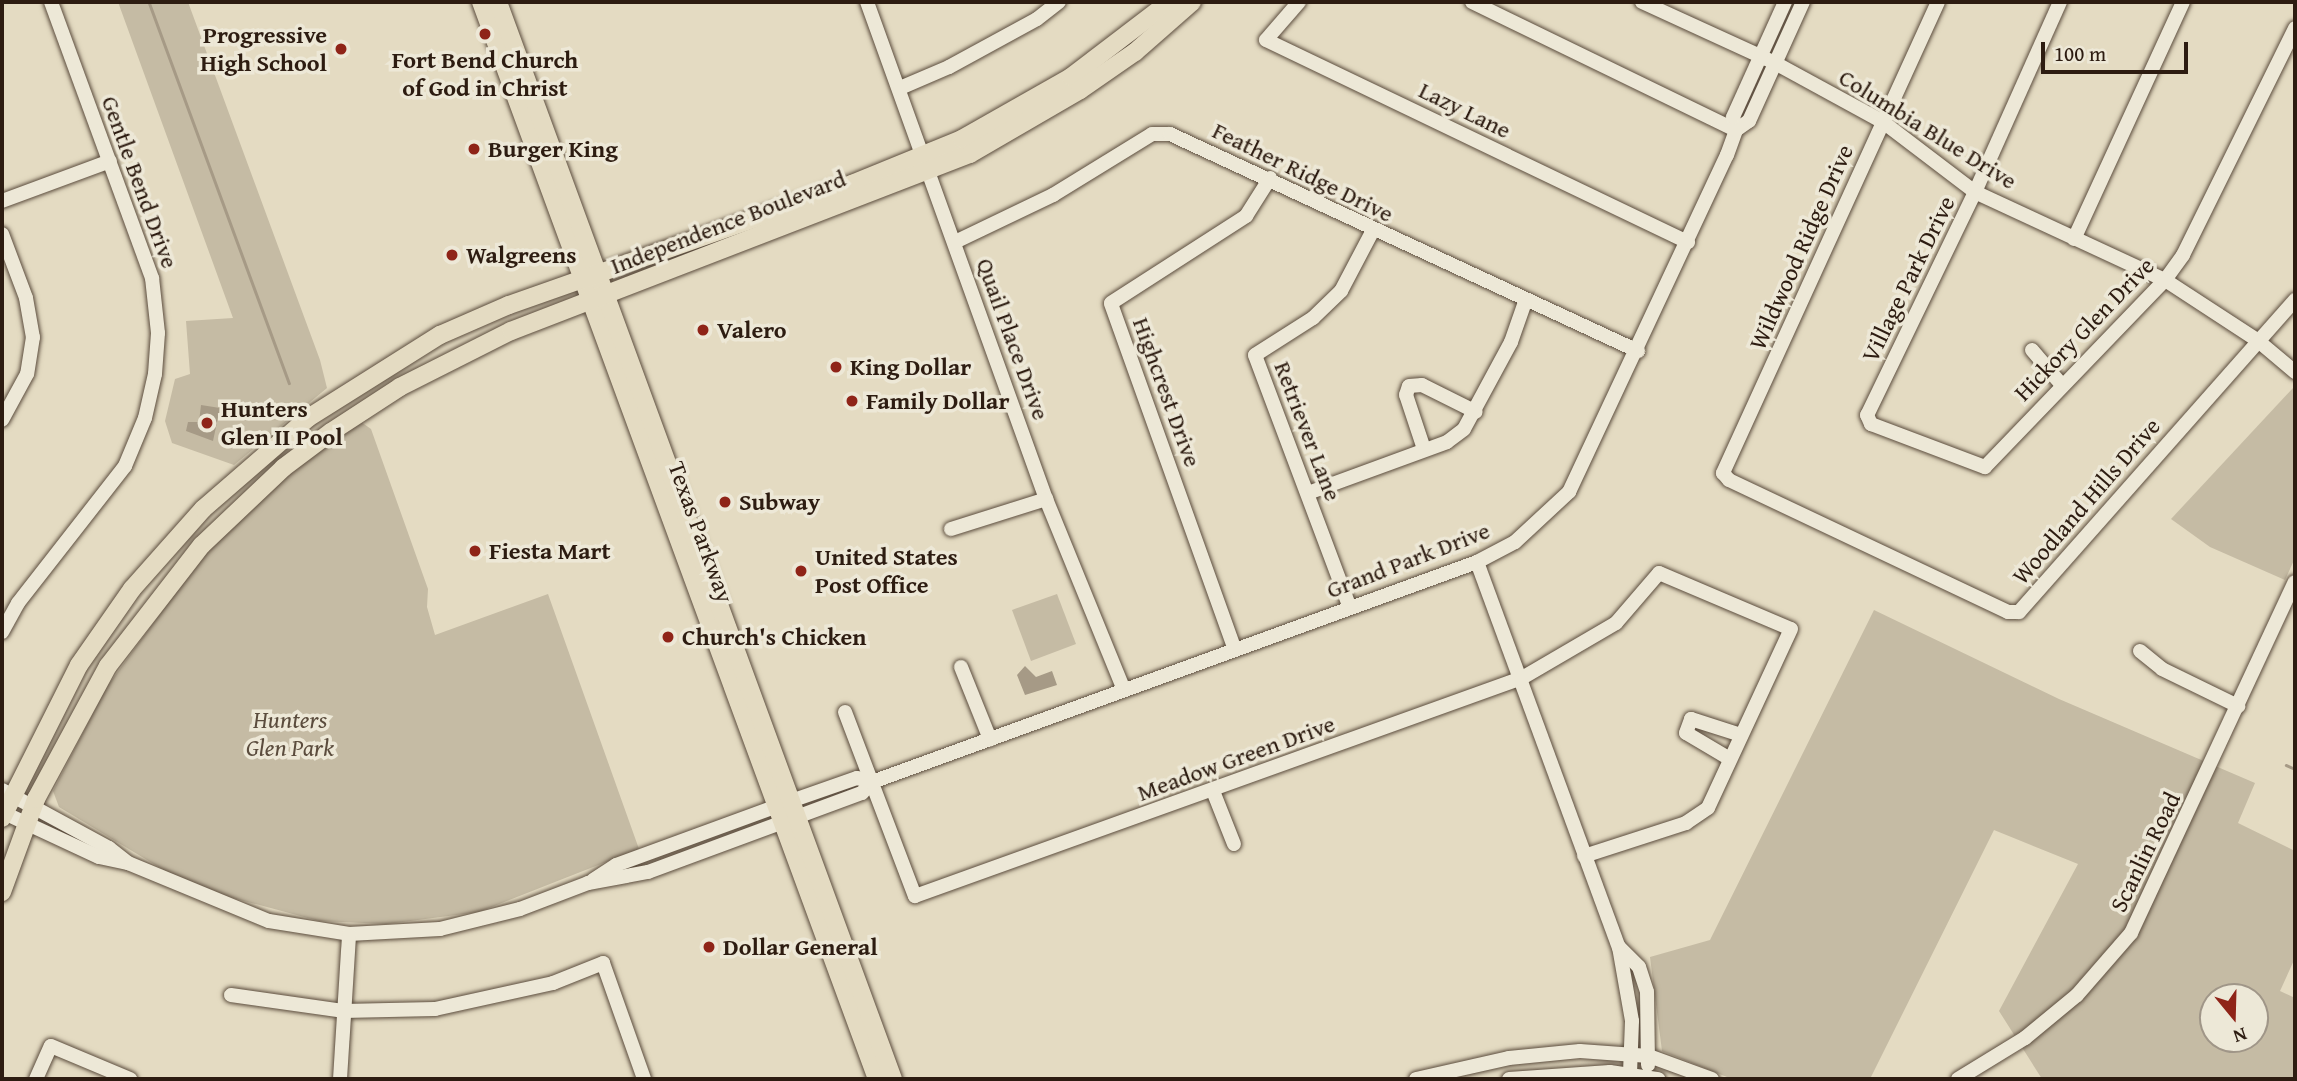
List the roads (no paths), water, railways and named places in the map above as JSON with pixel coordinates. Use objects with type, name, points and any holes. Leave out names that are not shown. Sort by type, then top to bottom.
[{"type":"main road","name":"Independence Boulevard","points":[[2,815],[6,792],[79,665],[132,589],[234,479],[360,382],[440,335],[589,276],[748,230],[1019,128],[1076,84],[1169,2]]},
{"type":"main road","name":"Independence Boulevard","points":[[1076,84],[1135,52],[1192,2]]},
{"type":"main road","name":"Texas Parkway","points":[[488,6],[502,36],[511,38],[589,276]]},
{"type":"main road","name":"Texas Parkway","points":[[488,6],[589,276],[693,534],[736,652],[786,811]]},
{"type":"main road","name":"Independence Boulevard","points":[[2,892],[29,815],[77,717],[151,606],[243,504],[283,468],[370,405],[482,344],[598,299],[748,230]]},
{"type":"main road","name":"Texas Parkway","points":[[598,299],[666,510],[711,631],[786,811],[858,1007],[892,1079]]},
{"type":"main road","points":[[360,382],[370,405]]},
{"type":"main road","points":[[666,510],[678,516],[682,527],[693,534]]},
{"type":"main road","points":[[132,589],[151,606]]},
{"type":"main road","points":[[711,631],[721,635],[726,649],[736,652]]},
{"type":"main road","name":"Texas Parkway","points":[[858,1007],[877,1079]]},
{"type":"street","name":"Gentle Bend Drive","points":[[2,632],[18,603],[125,466],[145,418],[155,374],[158,333],[152,278],[51,2]]},
{"type":"street","name":"Quail Place Drive","points":[[867,2],[1046,499],[1124,690]]},
{"type":"street","points":[[900,88],[949,67],[1037,19],[1059,2]]},
{"type":"street","name":"Lazy Lane","points":[[1299,2],[1266,40],[1688,242]]},
{"type":"street","points":[[1472,2],[1736,130]]},
{"type":"street","name":"Columbia Blue Drive","points":[[1642,2],[1775,63],[1882,122],[1975,192],[2165,280],[2257,340],[2294,370]]},
{"type":"street","name":"Grand Park Drive","points":[[1736,130],[1733,117],[1785,2]]},
{"type":"street","name":"Grand Park Drive","points":[[6,792],[29,815],[99,857],[128,863],[269,921],[349,934],[440,929],[480,921],[588,883],[616,865],[786,811],[857,778],[872,782],[1476,562],[1515,542],[1569,492],[1638,351],[1736,130],[1749,121],[1803,2]]},
{"type":"street","name":"Wildwood Ridge Drive","points":[[1759,494],[1723,473],[1938,2]]},
{"type":"street","name":"Village Park Drive","points":[[1948,453],[1871,424],[1867,415],[1975,192],[2060,2]]},
{"type":"street","points":[[2074,239],[2183,2]]},
{"type":"street","name":"Hickory Glen Drive","points":[[1948,453],[1984,467],[2061,384],[2165,280],[2183,255],[2295,28]]},
{"type":"street","name":"Feather Ridge Drive","points":[[954,242],[1053,195],[1152,134],[1170,134],[1270,178],[1372,232],[1638,351]]},
{"type":"street","points":[[2,201],[110,161]]},
{"type":"street","name":"Highcrest Drive","points":[[1235,650],[1111,303],[1246,216],[1270,178]]},
{"type":"street","name":"Retriever Lane","points":[[1350,608],[1255,355],[1313,318],[1341,291],[1372,232]]},
{"type":"street","points":[[2,234],[26,299],[33,337],[27,374],[2,420]]},
{"type":"street","name":"Woodland Hills Drive","points":[[1759,494],[2008,612],[2019,612],[2295,300]]},
{"type":"street","points":[[1308,493],[1447,442],[1464,429],[1476,412],[1486,382],[1511,342],[1525,302]]},
{"type":"street","points":[[2032,349],[2061,384]]},
{"type":"street","points":[[1424,449],[1406,395],[1409,386],[1422,385],[1476,412]]},
{"type":"street","points":[[951,529],[1046,499]]},
{"type":"street","points":[[1476,562],[1522,678],[1619,947],[1632,1021],[1630,1074]]},
{"type":"street","name":"Meadow Green Drive","points":[[872,782],[915,896],[1522,678],[1616,623],[1659,573],[1791,629],[1741,735]]},
{"type":"street","name":"Scanlin Road","points":[[1958,1079],[2025,1038],[2077,995],[2132,933],[2295,582]]},
{"type":"street","points":[[2140,652],[2162,669],[2238,706]]},
{"type":"street","points":[[961,667],[990,740]]},
{"type":"street","points":[[845,712],[872,782]]},
{"type":"street","points":[[1584,856],[1686,823],[1708,808],[1741,735],[1691,719],[1686,733],[1730,759]]},
{"type":"street","points":[[1213,791],[1234,844]]},
{"type":"street","name":"Grand Park Drive","points":[[2,815],[29,815]]},
{"type":"street","points":[[340,1079],[349,934]]},
{"type":"street","points":[[1508,1079],[1582,1073],[1652,1077],[1647,992],[1639,967],[1619,947]]},
{"type":"street","points":[[231,995],[343,1012],[435,1009],[489,1000],[603,963],[644,1079]]},
{"type":"street","points":[[36,1079],[51,1046],[130,1079]]},
{"type":"street","points":[[1416,1079],[1535,1055],[1631,1053],[1649,1056],[1712,1079]]},
{"type":"waterway","points":[[149,2],[289,383]]},
{"type":"waterway","points":[[2286,765],[2295,769]]},
{"type":"place","name":"Fort Bend Church of God in Christ","points":[[485,34]]},
{"type":"place","name":"Progressive High School","points":[[341,49]]},
{"type":"place","name":"Burger King","points":[[474,149]]},
{"type":"place","name":"Walgreens","points":[[452,255]]},
{"type":"place","name":"Valero","points":[[703,330]]},
{"type":"place","name":"King Dollar","points":[[836,367]]},
{"type":"place","name":"Family Dollar","points":[[852,401]]},
{"type":"place","name":"Hunters Glen II Pool","points":[[207,423]]},
{"type":"place","name":"Subway","points":[[725,502]]},
{"type":"place","name":"Fiesta Mart","points":[[475,551]]},
{"type":"place","name":"United States Post Office","points":[[801,571]]},
{"type":"place","name":"Church's Chicken","points":[[668,637]]},
{"type":"place","name":"Dollar General","points":[[709,947]]},
{"type":"park label","name":"Hunters Glen Park","points":[[290,734]]}]
